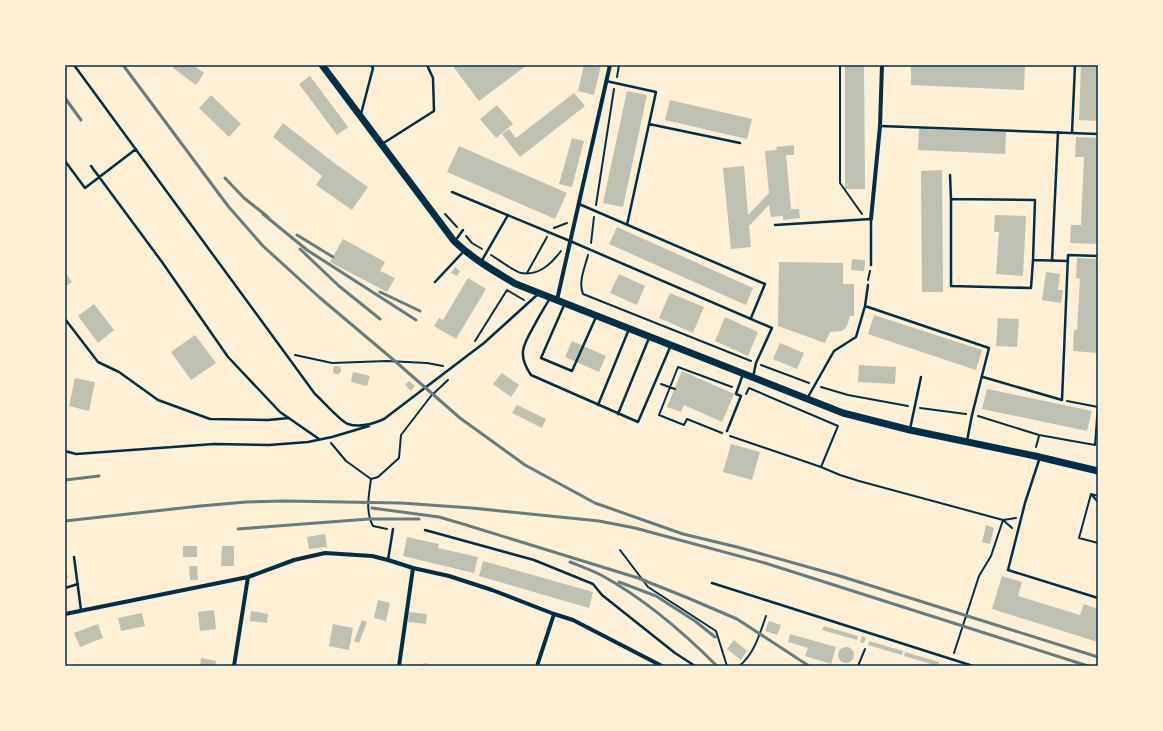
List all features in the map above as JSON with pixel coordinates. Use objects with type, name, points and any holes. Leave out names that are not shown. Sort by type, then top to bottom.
[{"type":"main road","points":[[322,65],[454,241],[464,251],[481,263],[516,284],[843,413],[910,430],[967,441],[1098,471]]},
{"type":"street","points":[[554,299],[579,204],[610,65]]},
{"type":"street","points":[[871,219],[880,126],[882,65]]},
{"type":"street","points":[[65,614],[248,577],[294,560],[325,553],[372,556],[485,587],[573,620],[662,666]]},
{"type":"street","points":[[399,666],[413,568]]},
{"type":"street","points":[[234,666],[248,577]]},
{"type":"street","points":[[537,666],[554,614]]},
{"type":"lane","points":[[74,65],[316,394],[347,424],[360,426],[373,424]]},
{"type":"lane","points":[[360,116],[374,67],[371,65]]},
{"type":"lane","points":[[381,144],[434,111],[433,78],[427,65]]},
{"type":"lane","points":[[1072,133],[1075,65]]},
{"type":"lane","points":[[606,81],[656,92],[628,225]]},
{"type":"lane","points":[[649,124],[740,143]]},
{"type":"lane","points":[[880,126],[1098,134]]},
{"type":"lane","points":[[1052,260],[1058,132]]},
{"type":"lane","points":[[65,161],[85,188],[136,149]]},
{"type":"lane","points":[[91,166],[162,262],[228,357],[280,412],[319,439]]},
{"type":"lane","points":[[950,174],[951,286],[1031,288],[1035,200],[951,199]]},
{"type":"lane","points":[[452,192],[565,238],[772,328],[756,363],[753,377]]},
{"type":"lane","points":[[579,204],[765,284],[750,318]]},
{"type":"lane","points":[[481,263],[508,215]]},
{"type":"lane","points":[[775,225],[871,219],[871,265]]},
{"type":"lane","points":[[454,241],[462,230]]},
{"type":"lane","points":[[435,282],[464,251]]},
{"type":"lane","points":[[983,377],[1062,400],[1068,255],[1098,256]]},
{"type":"lane","points":[[1033,260],[1068,261]]},
{"type":"lane","points":[[807,399],[834,351],[856,337],[865,306],[868,285]]},
{"type":"lane","points":[[65,451],[76,454],[214,444],[269,445],[308,442],[352,432],[384,419],[484,343],[539,293]]},
{"type":"lane","points":[[554,299],[536,322],[524,343],[523,351],[526,368],[531,375],[638,422],[671,345]]},
{"type":"lane","points":[[565,303],[541,358],[572,372],[597,316]]},
{"type":"lane","points":[[865,306],[990,348],[972,415],[967,441]]},
{"type":"lane","points":[[65,319],[98,362],[119,372],[158,400],[210,419],[245,420],[289,418]]},
{"type":"lane","points":[[598,405],[630,328]]},
{"type":"lane","points":[[618,414],[650,336]]},
{"type":"lane","points":[[727,431],[741,396],[736,394],[744,374]]},
{"type":"lane","points":[[910,430],[921,377]]},
{"type":"lane","points":[[1040,457],[1025,502],[1008,570],[1098,598]]},
{"type":"lane","points":[[388,560],[393,529]]},
{"type":"lane","points":[[425,530],[534,560],[593,584],[602,595],[675,653],[695,666]]},
{"type":"lane","points":[[74,557],[81,610]]},
{"type":"lane","points":[[712,583],[972,666]]},
{"type":"lane","points":[[65,588],[78,584]]},
{"type":"path","points":[[840,65],[840,183],[866,220]]},
{"type":"path","points":[[446,214],[462,230],[472,243],[520,273],[527,273],[540,271],[554,261],[562,249],[568,223],[551,229],[527,273]]},
{"type":"path","points":[[868,285],[871,265]]},
{"type":"path","points":[[473,344],[507,290],[529,302]]},
{"type":"path","points":[[286,353],[332,363],[387,361],[427,363],[443,366],[448,363]]},
{"type":"path","points":[[722,433],[687,419],[684,425],[659,415],[678,367],[737,389],[749,388],[838,426],[822,467]]},
{"type":"path","points":[[371,479],[378,477],[399,458],[401,435],[431,396],[452,376]]},
{"type":"path","points":[[655,382],[674,389]]},
{"type":"path","points":[[746,395],[749,388]]},
{"type":"path","points":[[1062,400],[1098,407]]},
{"type":"path","points":[[1096,445],[1098,404]]},
{"type":"path","points":[[729,436],[859,481],[1003,520],[1014,530]]},
{"type":"path","points":[[328,438],[332,446],[346,461],[371,479]]},
{"type":"path","points":[[371,479],[368,508],[369,519],[372,526],[393,529]]},
{"type":"path","points":[[1091,494],[1098,496]]},
{"type":"path","points":[[1091,494],[1098,502]]},
{"type":"path","points":[[1091,494],[1079,538],[1098,543]]},
{"type":"path","points":[[953,658],[979,576],[991,556],[1003,520]]},
{"type":"path","points":[[620,550],[648,587],[716,631],[727,666]]},
{"type":"path","points":[[739,666],[752,650],[760,634],[766,616]]},
{"type":"path","points":[[858,666],[864,648]]},
{"type":"building","points":[[175,65],[193,65],[204,73],[196,85],[173,68]]},
{"type":"building","points":[[452,65],[527,65],[479,101]]},
{"type":"building","points":[[584,65],[601,65],[594,95],[578,91]]},
{"type":"building","points":[[845,65],[864,65],[865,189],[845,189]]},
{"type":"building","points":[[911,65],[1025,65],[1024,90],[911,85]]},
{"type":"building","points":[[1081,65],[1098,65],[1098,121],[1079,120]]},
{"type":"building","points":[[310,76],[348,127],[337,135],[299,84]]},
{"type":"building","points":[[627,91],[647,95],[623,207],[603,203]]},
{"type":"building","points":[[574,93],[585,106],[520,157],[502,134],[509,129],[516,138]]},
{"type":"building","points":[[211,95],[241,124],[229,137],[199,108]]},
{"type":"building","points":[[670,100],[752,119],[747,139],[665,120]]},
{"type":"building","points":[[497,105],[513,124],[496,138],[480,119]]},
{"type":"building","points":[[283,123],[368,187],[352,210],[316,185],[322,176],[273,137]]},
{"type":"building","points":[[919,129],[1006,132],[1005,154],[918,150]]},
{"type":"building","points":[[1076,137],[1098,138],[1098,244],[1070,243],[1071,225],[1081,225],[1084,157],[1075,157]]},
{"type":"building","points":[[572,138],[584,141],[572,187],[559,184]]},
{"type":"building","points":[[794,145],[794,155],[786,155],[791,209],[799,209],[800,218],[783,220],[783,216],[771,217],[769,205],[749,226],[751,247],[731,249],[723,168],[744,166],[748,215],[769,193],[765,151],[777,150],[776,147]]},
{"type":"building","points":[[459,146],[567,193],[555,219],[447,172]]},
{"type":"building","points":[[942,170],[943,292],[922,292],[921,171]]},
{"type":"building","points":[[995,215],[1026,216],[1023,276],[996,274],[999,232],[994,232]]},
{"type":"building","points":[[617,227],[753,288],[746,305],[609,244]]},
{"type":"building","points":[[343,239],[385,262],[380,271],[395,278],[387,292],[330,262]]},
{"type":"building","points":[[1077,258],[1098,259],[1098,353],[1073,351],[1074,330],[1077,330],[1080,279],[1076,278]]},
{"type":"building","points":[[852,259],[865,260],[864,271],[851,270]]},
{"type":"building","points":[[779,262],[843,263],[843,284],[854,284],[854,316],[850,316],[847,326],[842,331],[830,332],[825,343],[778,326]]},
{"type":"building","points":[[455,267],[460,271],[457,276],[451,273]]},
{"type":"building","points":[[65,272],[72,282],[65,287]]},
{"type":"building","points":[[1046,272],[1060,274],[1058,290],[1063,290],[1061,303],[1042,300]]},
{"type":"building","points":[[619,274],[645,286],[637,305],[610,293]]},
{"type":"building","points":[[468,278],[486,289],[456,339],[434,326],[439,318],[443,320]]},
{"type":"building","points":[[670,293],[704,307],[693,333],[659,318]]},
{"type":"building","points":[[94,304],[114,330],[98,343],[78,316]]},
{"type":"building","points":[[874,315],[982,350],[976,370],[868,334]]},
{"type":"building","points":[[725,317],[758,332],[748,356],[715,341]]},
{"type":"building","points":[[998,318],[1019,319],[1017,347],[996,346]]},
{"type":"building","points":[[195,335],[216,363],[191,380],[171,352]]},
{"type":"building","points":[[572,341],[606,356],[599,372],[565,357]]},
{"type":"building","points":[[780,343],[804,353],[797,369],[773,359]]},
{"type":"building","points":[[859,365],[896,367],[895,384],[858,382]]},
{"type":"building","points":[[335,366],[339,366],[341,370],[339,374],[335,374],[333,372],[333,368]]},
{"type":"building","points":[[682,371],[734,394],[722,422],[684,405],[681,412],[667,407]]},
{"type":"building","points":[[353,372],[370,376],[367,386],[351,382]]},
{"type":"building","points":[[502,373],[519,385],[511,397],[493,384]]},
{"type":"building","points":[[75,378],[95,382],[89,411],[69,406]]},
{"type":"building","points":[[409,381],[415,386],[411,391],[405,385]]},
{"type":"building","points":[[987,389],[1092,411],[1087,431],[982,409]]},
{"type":"building","points":[[517,405],[546,419],[542,428],[512,413]]},
{"type":"building","points":[[731,444],[760,452],[752,480],[723,472]]},
{"type":"building","points":[[986,525],[994,528],[990,544],[982,542]]},
{"type":"building","points":[[325,534],[327,547],[309,549],[307,537]]},
{"type":"building","points":[[407,537],[439,544],[438,548],[478,557],[474,573],[403,556]]},
{"type":"building","points":[[183,546],[197,546],[197,557],[183,557]]},
{"type":"building","points":[[222,546],[234,546],[234,566],[221,566]]},
{"type":"building","points":[[483,561],[593,592],[589,608],[479,576]]},
{"type":"building","points":[[65,566],[68,578],[65,579]]},
{"type":"building","points":[[189,566],[197,566],[198,580],[190,580]]},
{"type":"building","points":[[1002,576],[1022,582],[1018,596],[1080,615],[1084,604],[1098,609],[1098,642],[992,609]]},
{"type":"building","points":[[378,600],[390,603],[386,621],[374,618]]},
{"type":"building","points":[[214,610],[216,629],[200,631],[198,612]]},
{"type":"building","points":[[251,611],[268,614],[267,623],[250,621]]},
{"type":"building","points":[[409,612],[427,614],[426,624],[408,622]]},
{"type":"building","points":[[142,613],[145,626],[121,631],[118,618]]},
{"type":"building","points":[[362,620],[367,622],[359,643],[354,641]]},
{"type":"building","points":[[769,621],[781,625],[777,635],[765,631]]},
{"type":"building","points":[[98,624],[103,638],[80,647],[74,633]]},
{"type":"building","points":[[333,624],[353,628],[349,650],[329,646]]},
{"type":"building","points":[[824,626],[858,636],[857,640],[822,630]]},
{"type":"building","points":[[790,634],[836,647],[831,664],[805,656],[808,648],[788,642]]},
{"type":"building","points":[[862,636],[866,638],[864,643],[860,642]]},
{"type":"building","points":[[734,640],[747,651],[741,660],[727,649]]},
{"type":"building","points":[[869,641],[903,651],[902,655],[868,645]]},
{"type":"building","points":[[843,647],[849,647],[854,652],[852,661],[849,663],[843,663],[838,658],[838,652]]},
{"type":"building","points":[[905,652],[939,662],[938,666],[904,656]]},
{"type":"building","points":[[201,658],[216,661],[215,666],[200,666]]},
{"type":"building","points":[[427,663],[427,666],[415,666],[415,665]]},
{"type":"railway","points":[[123,65],[228,206],[263,246],[319,297],[460,418],[525,465],[595,503],[683,534],[737,547],[840,576],[1098,657]]},
{"type":"railway","points":[[65,98],[81,120]]},
{"type":"railway","points":[[225,178],[244,198],[268,217]]},
{"type":"railway","points":[[263,214],[307,250],[416,320]]},
{"type":"railway","points":[[297,235],[333,257]]},
{"type":"railway","points":[[300,249],[339,286],[380,319]]},
{"type":"railway","points":[[380,292],[420,311]]},
{"type":"railway","points":[[65,480],[99,476]]},
{"type":"railway","points":[[65,521],[200,506],[246,502],[285,501],[401,503],[472,508],[599,521],[635,528],[765,563],[1088,666]]},
{"type":"railway","points":[[372,508],[439,517],[638,578],[737,619],[809,666]]},
{"type":"railway","points":[[238,529],[369,519],[419,519]]},
{"type":"railway","points":[[570,562],[601,575],[633,594],[677,628],[717,666]]},
{"type":"railway","points":[[619,582],[656,596],[695,621],[715,637]]}]
